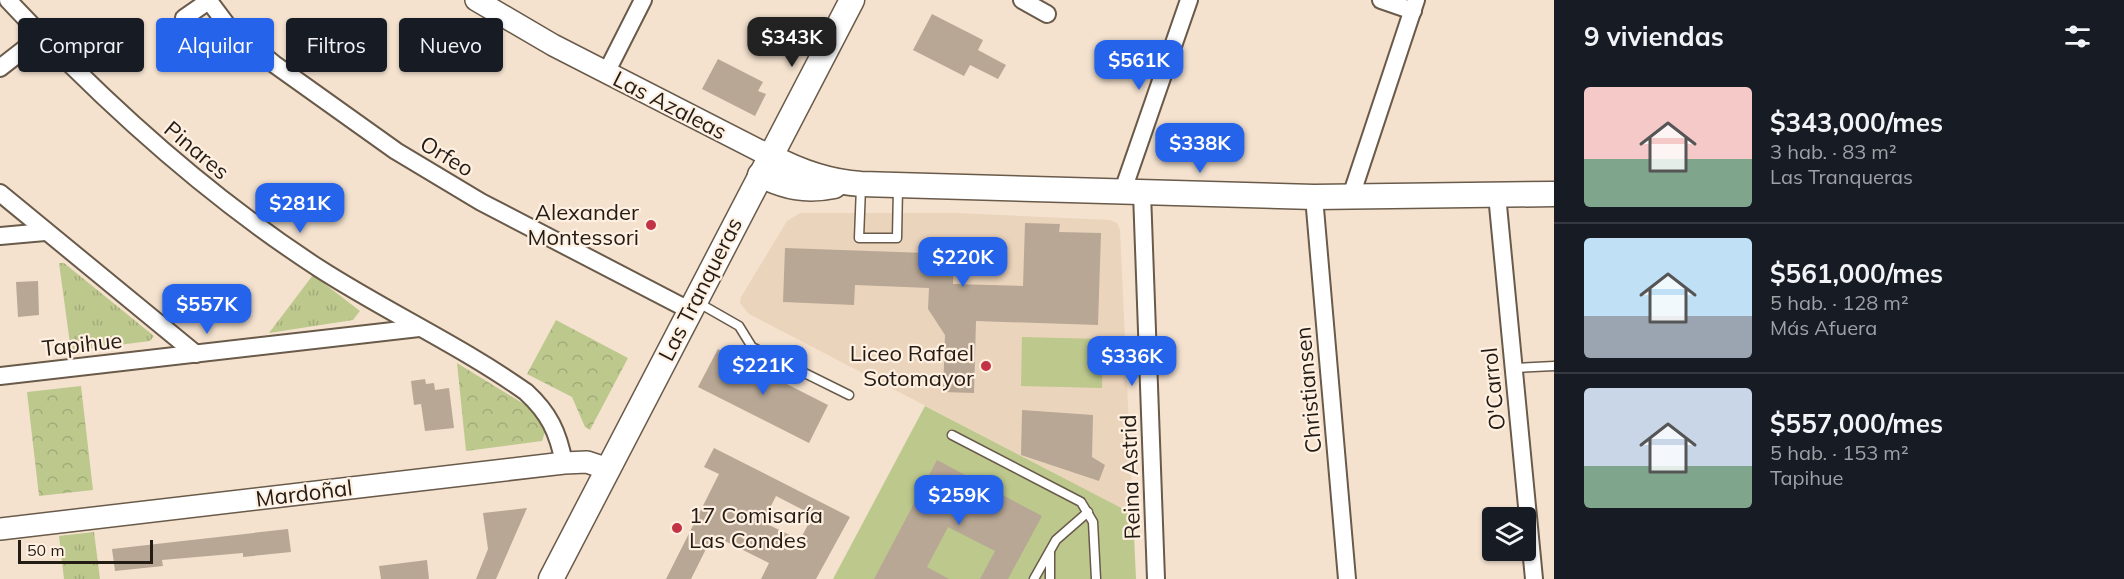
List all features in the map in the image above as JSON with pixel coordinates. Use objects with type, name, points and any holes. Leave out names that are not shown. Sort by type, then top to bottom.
[{"type":"main road","name":"Las Tranqueras","points":[[551,579],[852,0]]},
{"type":"main road","points":[[765,166],[788,188],[816,190],[853,183],[1314,197],[1554,194]]},
{"type":"street","name":"Pinares","points":[[8,0],[24,18]]},
{"type":"street","name":"Orfeo","points":[[184,18],[210,0],[227,25],[274,64],[396,151],[481,202],[692,305]]},
{"type":"street","name":"Las Azaleas","points":[[476,0],[765,166]]},
{"type":"street","points":[[606,73],[643,0]]},
{"type":"street","points":[[1022,0],[1047,14]]},
{"type":"street","points":[[1132,193],[1189,0]]},
{"type":"street","points":[[1351,196],[1415,6],[1381,0]]},
{"type":"street","points":[[0,68],[18,54]]},
{"type":"street","name":"Pinares","points":[[78,72],[131,124],[224,201],[318,268],[526,392],[543,407],[552,422],[559,436],[564,463]]},
{"type":"street","points":[[0,193],[196,354]]},
{"type":"street","name":"Reina Astrid","points":[[1132,193],[1156,579]]},
{"type":"street","name":"O'Carrol","points":[[1497,195],[1534,579]]},
{"type":"street","name":"Christiansen","points":[[1314,197],[1347,579]]},
{"type":"street","points":[[0,236],[45,232]]},
{"type":"street","name":"Tapihue","points":[[0,376],[419,328]]},
{"type":"street","name":"Mardoñal","points":[[0,529],[564,463],[586,462],[608,469]]},
{"type":"lane","points":[[853,183],[859,238],[897,238],[898,185]]},
{"type":"lane","points":[[692,305],[740,326],[747,342],[752,347],[849,395]]},
{"type":"lane","points":[[1514,368],[1554,366]]},
{"type":"lane","points":[[952,435],[1081,502],[1093,522],[1096,579]]},
{"type":"lane","points":[[1034,579],[1064,531],[1088,512]]},
{"type":"lane","points":[[1050,551],[1050,579]]},
{"type":"shaded area","name":"Liceo Rafael Sotomayor","points":[[800,213],[957,213],[1110,220],[1117,223],[1120,230],[1133,514],[749,314],[740,303],[741,297],[787,221]]},
{"type":"green space","points":[[59,263],[64,263],[154,336],[150,341],[71,351]]},
{"type":"green space","points":[[313,275],[360,311],[353,320],[269,333]]},
{"type":"green space","points":[[556,320],[628,358],[590,430],[585,427],[572,397],[527,374]]},
{"type":"green space","points":[[1022,337],[1103,339],[1102,388],[1021,386]]},
{"type":"green space","points":[[457,363],[537,412],[545,432],[542,441],[466,451]]},
{"type":"green space","points":[[81,386],[93,490],[39,496],[27,392]]},
{"type":"green space","points":[[925,406],[1133,514],[1136,579],[833,579]]},
{"type":"green space","points":[[94,532],[100,579],[64,579],[59,536]]},
{"type":"building","points":[[932,14],[983,40],[978,50],[1006,65],[998,79],[970,65],[964,76],[913,50]]},
{"type":"building","points":[[718,59],[763,82],[758,91],[766,94],[755,116],[702,89]]},
{"type":"building","points":[[1025,223],[1060,224],[1059,232],[1101,233],[1098,325],[976,321],[974,393],[943,392],[945,335],[928,309],[929,288],[855,285],[854,305],[783,302],[785,248],[954,254],[953,284],[1023,286]]},
{"type":"building","points":[[38,281],[39,315],[18,317],[16,282]]},
{"type":"building","points":[[718,349],[828,405],[809,443],[698,387]]},
{"type":"building","points":[[425,379],[426,384],[434,383],[435,390],[449,388],[454,428],[425,431],[421,404],[414,405],[411,381]]},
{"type":"building","points":[[1022,410],[1093,415],[1092,457],[1105,465],[1099,481],[1021,455]]},
{"type":"building","points":[[714,448],[850,517],[816,579],[761,579],[769,563],[713,535],[691,579],[666,579],[719,474],[704,467]],"holes":[[[776,496],[813,515],[800,540],[763,522]]]},
{"type":"building","points":[[937,460],[1042,516],[1008,579],[980,579],[995,551],[948,527],[927,567],[949,579],[874,579]]},
{"type":"building","points":[[527,508],[496,579],[476,579],[488,549],[483,513]]},
{"type":"building","points":[[288,529],[291,552],[243,557],[243,553],[162,560],[163,566],[115,571],[112,549]]},
{"type":"building","points":[[427,560],[429,579],[381,579],[379,566]]},
{"type":"place","name":"Alexander Montessori","points":[[651,225]]},
{"type":"place","name":"Liceo Rafael Sotomayor","points":[[986,366]]},
{"type":"place","name":"17 Comisaría Las Condes","points":[[677,528]]}]
